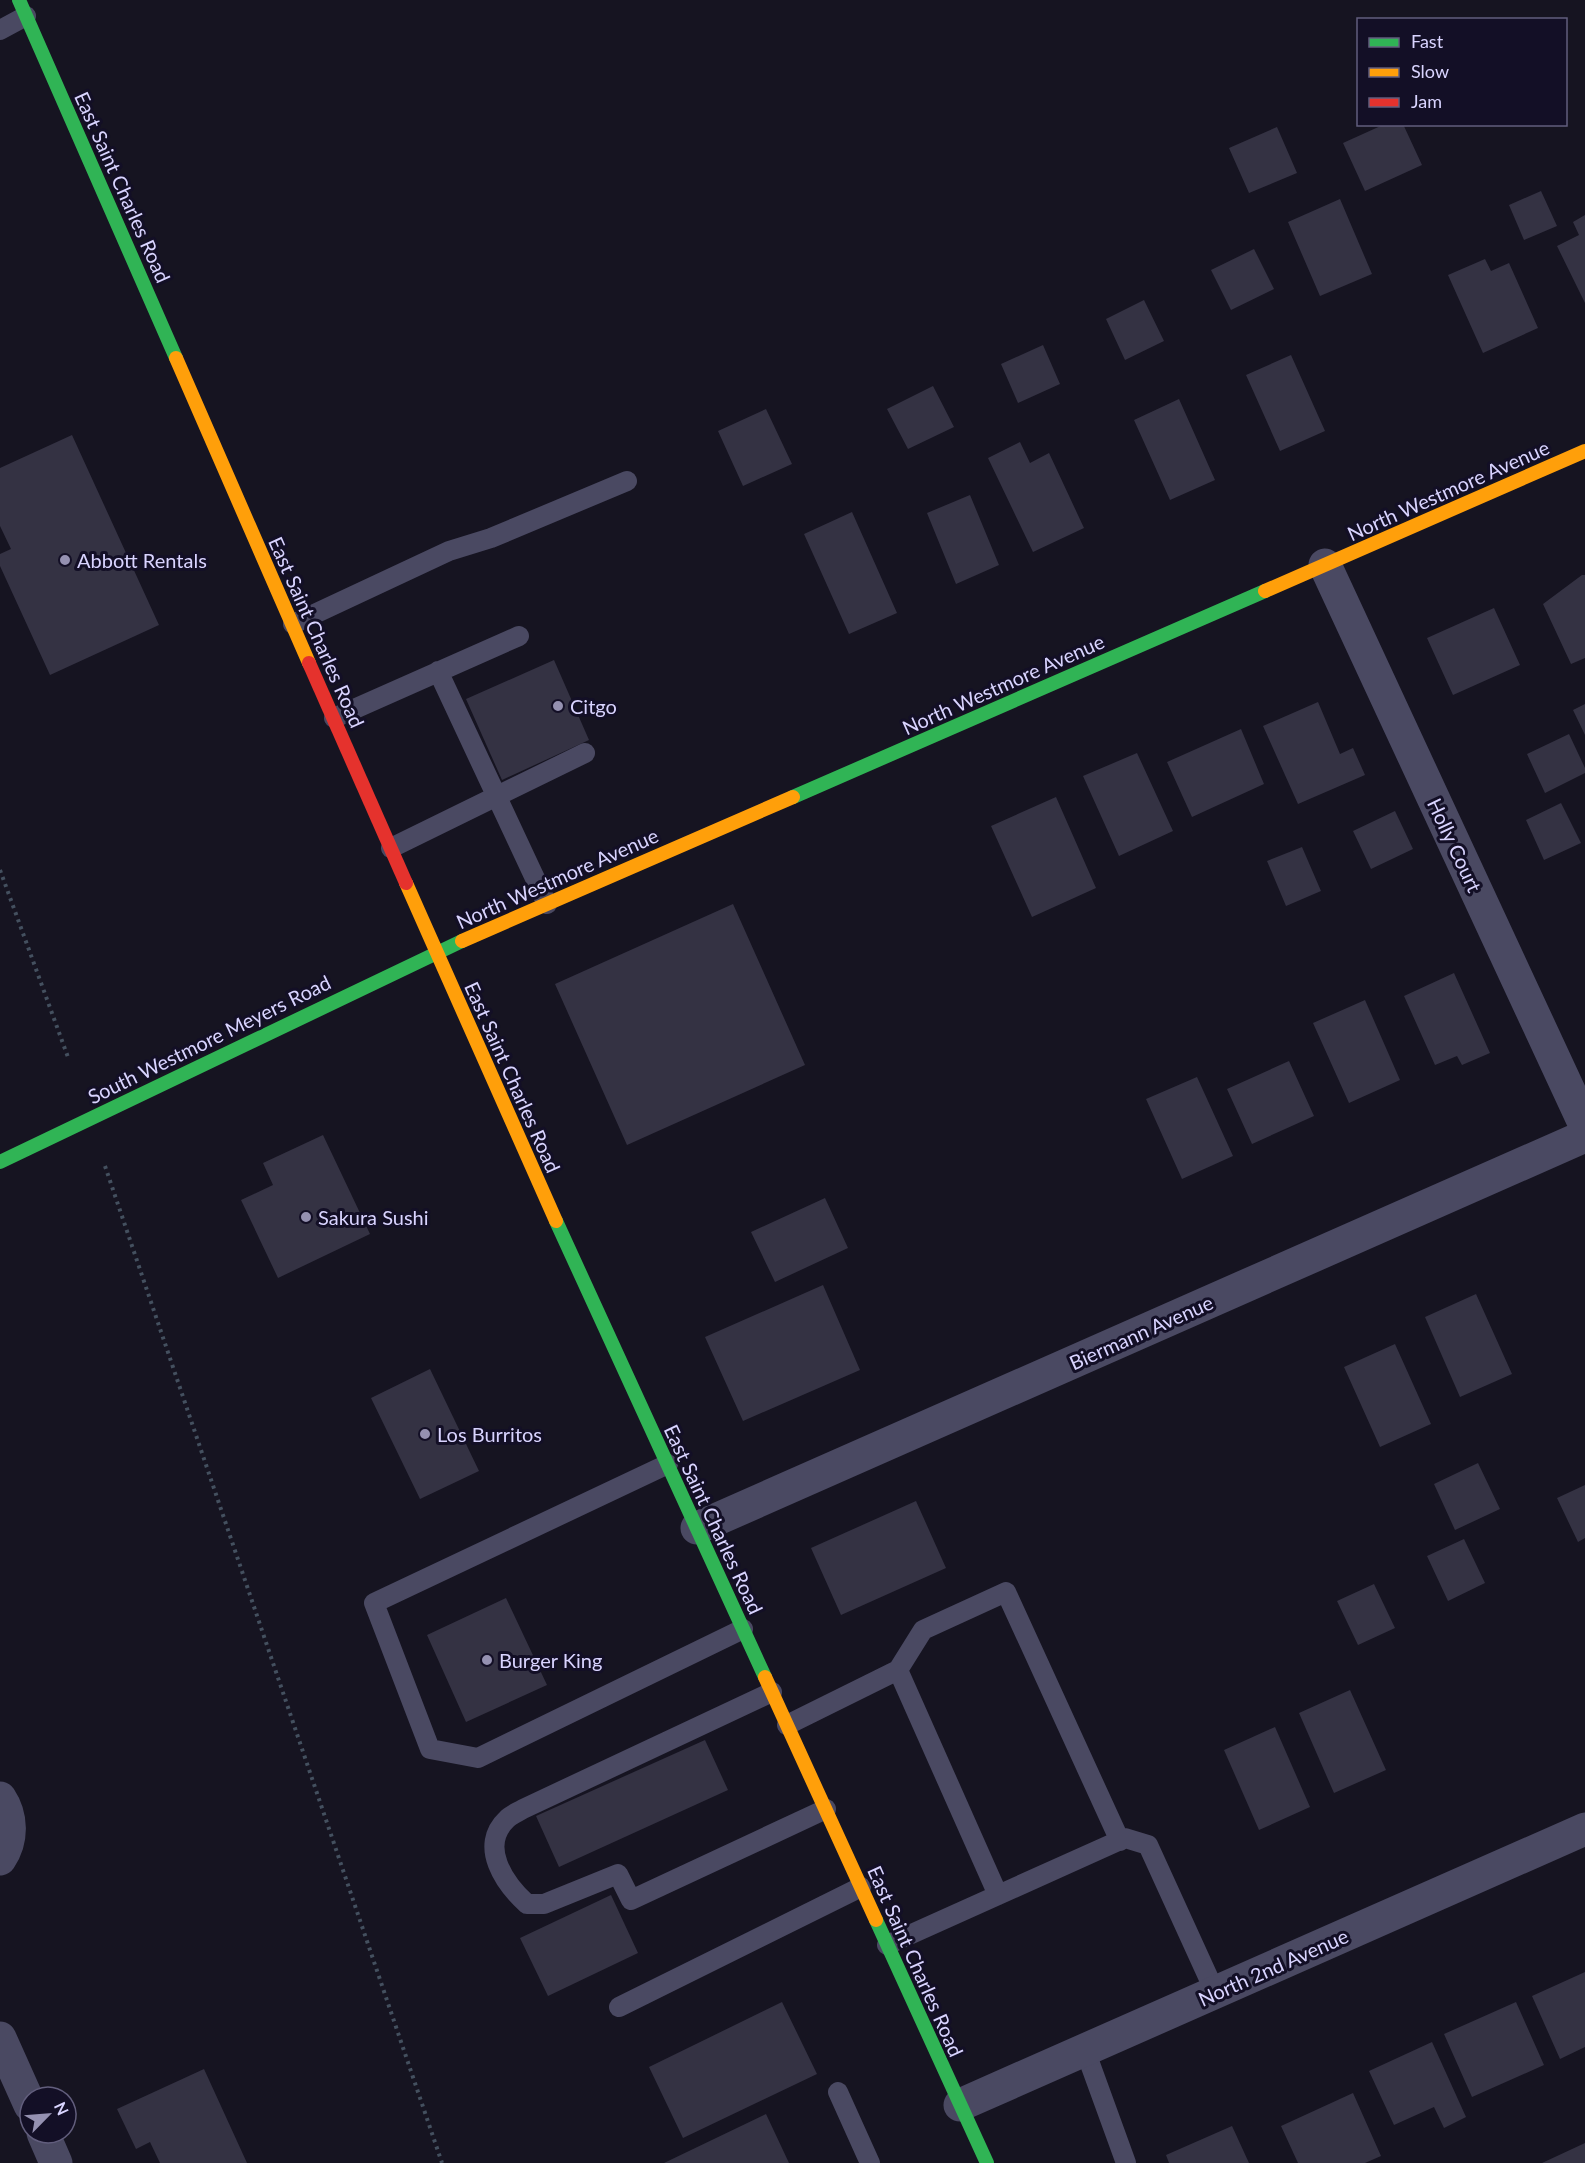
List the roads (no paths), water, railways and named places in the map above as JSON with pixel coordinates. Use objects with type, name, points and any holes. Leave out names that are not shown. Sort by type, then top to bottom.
[{"type":"main road","name":"East Saint Charles Road","points":[[22,8],[507,1115],[987,2163]]},
{"type":"main road","name":"North Westmore Avenue","points":[[436,952],[1585,451]]},
{"type":"main road","name":"South Westmore Meyers Road","points":[[0,1162],[436,952]]},
{"type":"street","name":"Holly Court","points":[[1325,565],[1585,1125]]},
{"type":"street","name":"Biermann Avenue","points":[[697,1528],[1585,1136]]},
{"type":"street","points":[[0,1798],[6,1807],[10,1829],[5,1851],[0,1859]]},
{"type":"street","name":"North 2nd Avenue","points":[[960,2105],[1585,1829]]},
{"type":"street","points":[[0,2038],[21,2085]]},
{"type":"street","points":[[48,2145],[56,2163]]},
{"type":"lane","points":[[0,30],[22,8]]},
{"type":"lane","points":[[292,624],[449,551],[491,538],[627,481]]},
{"type":"lane","points":[[334,718],[519,636]]},
{"type":"lane","points":[[438,671],[547,904]]},
{"type":"lane","points":[[391,848],[585,753]]},
{"type":"lane","points":[[668,1464],[374,1603],[430,1749],[478,1758],[743,1629]]},
{"type":"lane","points":[[787,1725],[898,1670],[923,1630],[1006,1592],[1120,1840]]},
{"type":"lane","points":[[898,1670],[998,1895]]},
{"type":"lane","points":[[772,1692],[506,1819],[495,1839],[497,1867],[511,1890],[527,1904],[544,1904],[618,1874],[631,1900],[825,1809]]},
{"type":"lane","points":[[887,1945],[1125,1838],[1148,1845],[1215,1992]]},
{"type":"lane","points":[[619,2007],[861,1887]]},
{"type":"lane","points":[[1084,2050],[1126,2163]]},
{"type":"lane","points":[[838,2092],[870,2163]]},
{"type":"place","name":"Abbott Rentals","points":[[65,560]]},
{"type":"place","name":"Citgo","points":[[558,706]]},
{"type":"place","name":"Sakura Sushi","points":[[306,1217]]},
{"type":"place","name":"Los Burritos","points":[[425,1434]]},
{"type":"place","name":"Burger King","points":[[487,1660]]}]
